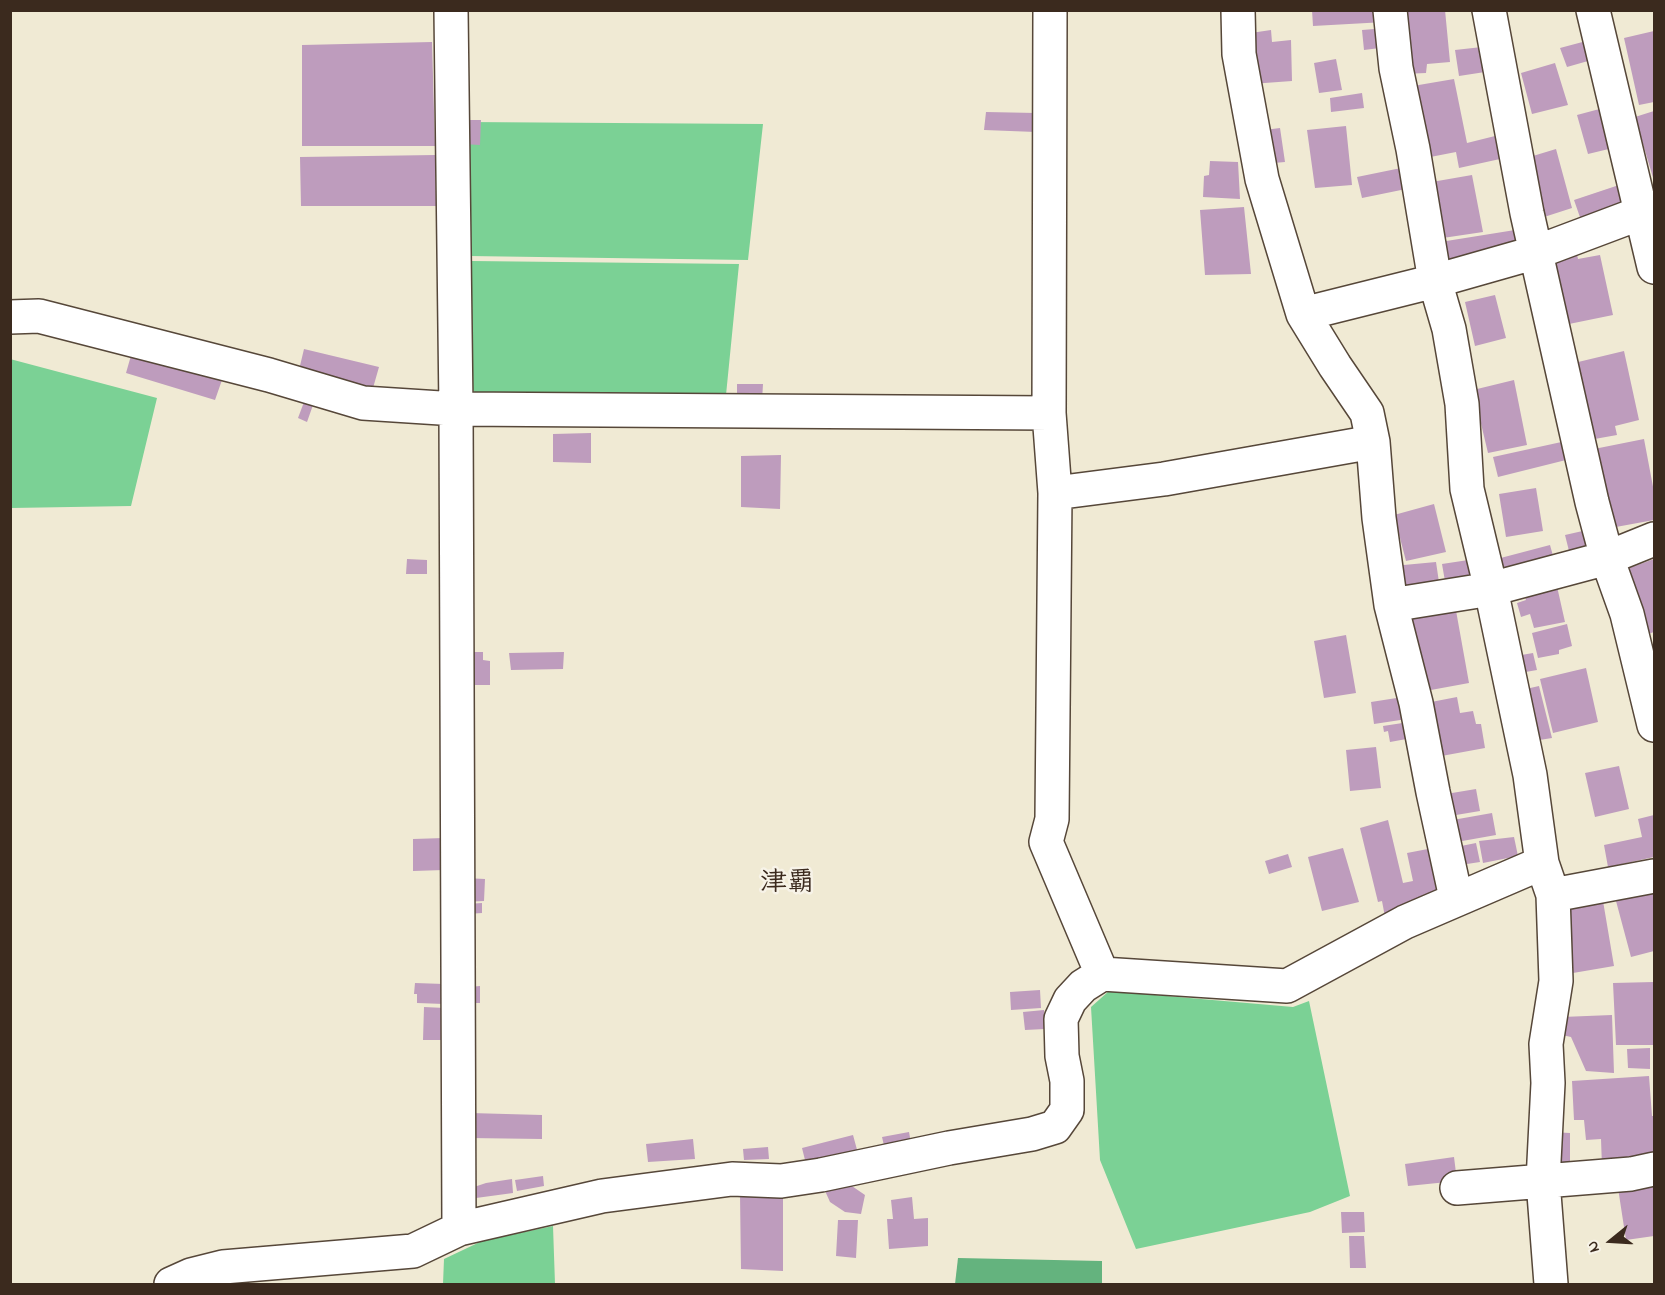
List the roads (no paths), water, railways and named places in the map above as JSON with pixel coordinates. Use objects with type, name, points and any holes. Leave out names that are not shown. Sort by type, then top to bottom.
[{"type":"street","points":[[451,10],[456,409],[459,1229]]},
{"type":"street","points":[[1050,10],[1049,413],[1055,493],[1052,819],[1046,842],[1102,974]]},
{"type":"street","points":[[1238,10],[1239,54],[1262,179],[1303,314],[1367,413],[1373,442],[1379,518],[1391,605],[1416,703],[1456,898]]},
{"type":"street","points":[[1390,10],[1396,68],[1413,148],[1435,281],[1449,329],[1462,404],[1467,489],[1491,589],[1530,775],[1542,863],[1553,895],[1556,981],[1546,1044],[1548,1083],[1543,1181],[1551,1284]]},
{"type":"street","points":[[1489,10],[1527,213],[1569,401],[1606,558],[1626,614],[1654,725]]},
{"type":"street","points":[[1593,10],[1648,210],[1654,267]]},
{"type":"street","points":[[1303,314],[1435,281],[1537,252],[1648,210]]},
{"type":"street","points":[[10,317],[39,316],[269,375],[363,403],[456,409],[1049,413]]},
{"type":"street","points":[[1055,493],[1164,479],[1373,442]]},
{"type":"street","points":[[1391,605],[1491,589],[1606,558],[1654,539]]},
{"type":"street","points":[[171,1284],[191,1275],[222,1267],[413,1251],[459,1229],[602,1196],[732,1179],[791,1180],[949,1148],[1032,1134],[1055,1127],[1067,1110],[1067,1082],[1062,1056],[1061,1018],[1076,993],[1102,974],[1287,986],[1405,922],[1456,898],[1542,863]]},
{"type":"street","points":[[1553,895],[1654,876]]},
{"type":"street","points":[[1457,1188],[1631,1174],[1654,1169]]},
{"type":"district","name":"津覇","points":[[787,886]]}]
